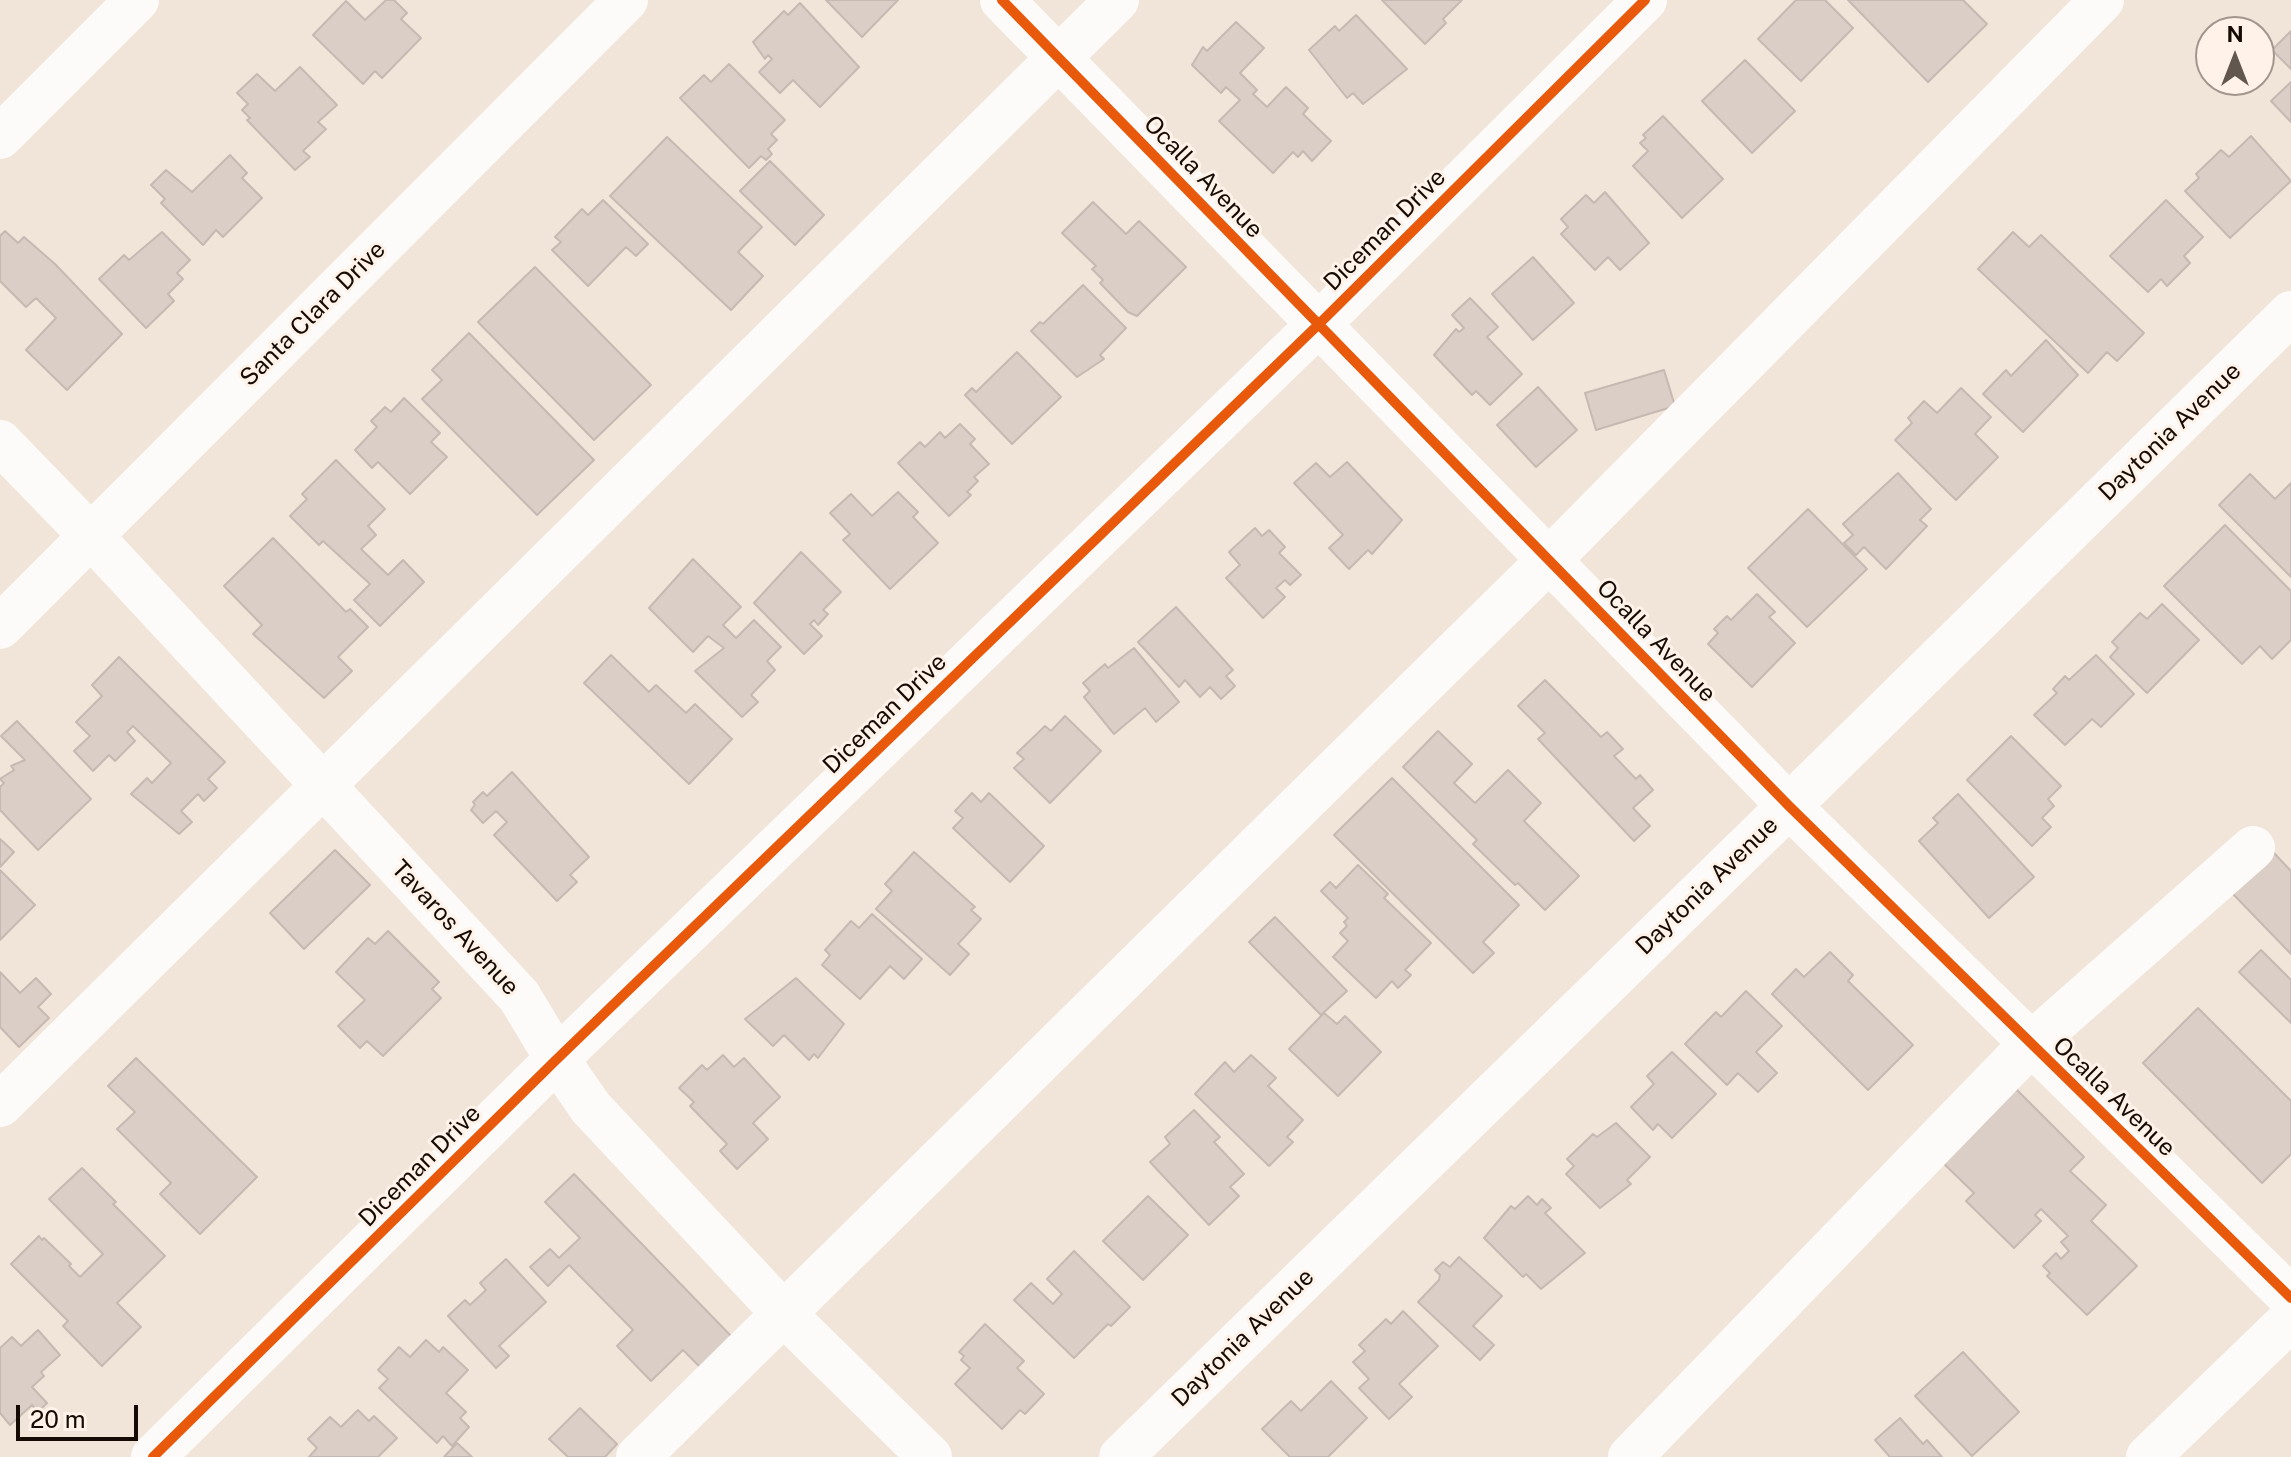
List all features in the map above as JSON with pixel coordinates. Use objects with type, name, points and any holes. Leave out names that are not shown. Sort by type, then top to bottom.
[{"type":"street","points":[[0,137],[137,0]]},
{"type":"street","name":"Santa Clara Drive","points":[[0,627],[626,0]]},
{"type":"street","name":"Ocalla Avenue","points":[[1002,0],[1789,806],[2291,1298]]},
{"type":"street","points":[[0,1105],[1117,0]]},
{"type":"street","name":"Diceman Drive","points":[[153,1457],[557,1059],[1319,324],[1645,0]]},
{"type":"street","points":[[638,1457],[1549,560],[2102,0]]},
{"type":"street","name":"Daytonia Avenue","points":[[1121,1457],[2291,313]]},
{"type":"street","name":"Tavaros Avenue","points":[[0,442],[519,996],[591,1108],[785,1315],[930,1457]]},
{"type":"street","points":[[1630,1457],[2031,1044],[2253,848]]},
{"type":"street","points":[[2148,1457],[2291,1319]]},
{"type":"building","points":[[386,0],[394,0],[407,13],[401,19],[421,38],[382,78],[375,71],[363,84],[313,35],[346,1],[365,20]]},
{"type":"building","points":[[826,0],[898,0],[862,37]]},
{"type":"building","points":[[1382,0],[1462,0],[1443,19],[1446,23],[1425,44]]},
{"type":"building","points":[[1796,0],[1825,0],[1853,28],[1801,81],[1758,39]]},
{"type":"building","points":[[1848,0],[1963,0],[1987,24],[1928,82]]},
{"type":"building","points":[[800,3],[859,67],[820,107],[793,80],[780,93],[759,72],[772,59],[768,55],[765,59],[753,42],[784,11],[788,15]]},
{"type":"building","points":[[1356,15],[1407,69],[1363,104],[1353,93],[1347,98],[1309,50],[1335,26],[1339,31]]},
{"type":"building","points":[[1236,22],[1264,48],[1240,73],[1257,90],[1253,94],[1267,107],[1286,87],[1308,108],[1303,114],[1331,141],[1312,161],[1303,151],[1298,157],[1293,152],[1273,173],[1219,121],[1240,100],[1226,87],[1221,93],[1192,65],[1203,47],[1207,51]]},
{"type":"building","points":[[2291,31],[2291,69],[2275,53],[2275,47]]},
{"type":"building","points":[[1745,60],[1795,111],[1752,153],[1702,101]]},
{"type":"building","points":[[729,64],[785,120],[771,134],[777,140],[768,149],[772,154],[766,160],[761,156],[749,168],[680,98],[704,75],[711,82]]},
{"type":"building","points":[[300,67],[337,105],[318,122],[326,129],[303,151],[310,157],[295,170],[247,120],[250,118],[242,110],[248,104],[237,93],[257,74],[275,91]]},
{"type":"building","points":[[2291,82],[2291,122],[2271,101]]},
{"type":"building","points":[[1663,116],[1723,179],[1682,218],[1633,166],[1648,151],[1640,143],[1646,138],[1643,135]]},
{"type":"building","points":[[2251,136],[2291,181],[2230,238],[2185,191],[2199,178],[2196,174],[2221,150],[2229,157]]},
{"type":"building","points":[[667,137],[762,227],[738,252],[763,276],[731,310],[610,196]]},
{"type":"building","points":[[230,155],[247,173],[242,178],[262,198],[223,237],[216,230],[203,245],[161,203],[165,199],[151,185],[166,170],[192,192]]},
{"type":"building","points":[[770,161],[824,215],[795,245],[740,191]]},
{"type":"building","points":[[1605,192],[1649,243],[1620,270],[1608,257],[1595,270],[1561,234],[1568,227],[1561,219],[1586,195],[1594,203]]},
{"type":"building","points":[[603,200],[648,244],[636,256],[626,247],[588,286],[552,250],[561,242],[555,237],[582,209],[588,215]]},
{"type":"building","points":[[2166,200],[2203,237],[2184,256],[2190,263],[2167,286],[2161,279],[2148,292],[2110,256]]},
{"type":"building","points":[[1093,202],[1126,234],[1139,221],[1186,267],[1137,316],[1128,312],[1100,283],[1103,280],[1092,269],[1096,266],[1062,233]]},
{"type":"building","points":[[5,231],[18,243],[24,237],[55,264],[122,334],[67,390],[26,350],[56,318],[36,298],[26,307],[0,281],[0,236]]},
{"type":"building","points":[[162,232],[190,260],[177,273],[183,279],[168,294],[174,301],[146,328],[99,279],[124,255],[129,260]]},
{"type":"building","points":[[2013,232],[2029,247],[2041,235],[2144,333],[2117,361],[2107,352],[2088,373],[1978,269]]},
{"type":"building","points":[[1533,257],[1574,303],[1533,340],[1492,294]]},
{"type":"building","points":[[535,267],[651,385],[594,440],[478,322]]},
{"type":"building","points":[[1083,285],[1126,328],[1100,355],[1104,359],[1077,377],[1031,331],[1040,322],[1043,324]]},
{"type":"building","points":[[1470,298],[1498,327],[1487,337],[1522,374],[1490,405],[1476,391],[1472,395],[1434,355],[1456,329],[1459,332],[1464,328],[1452,315]]},
{"type":"building","points":[[469,333],[594,460],[537,515],[422,399],[442,380],[432,370]]},
{"type":"building","points":[[2046,340],[2078,375],[2023,432],[1983,394],[2006,370],[2011,376]]},
{"type":"building","points":[[1017,352],[1061,397],[1012,444],[965,395],[972,388],[976,392]]},
{"type":"building","points":[[1664,370],[1675,406],[1596,430],[1585,393]]},
{"type":"building","points":[[1538,387],[1577,430],[1536,467],[1497,425]]},
{"type":"building","points":[[1961,388],[1991,417],[1975,434],[1998,457],[1956,500],[1895,440],[1912,423],[1908,418],[1924,401],[1937,413]]},
{"type":"building","points":[[404,398],[440,433],[431,442],[447,457],[410,494],[378,462],[372,468],[355,450],[377,427],[371,421],[385,407],[391,412]]},
{"type":"building","points":[[960,424],[975,439],[970,444],[989,464],[974,477],[978,481],[967,492],[971,495],[949,516],[898,463],[920,442],[925,447],[940,432],[945,438]]},
{"type":"building","points":[[336,460],[385,509],[368,526],[376,535],[361,549],[388,575],[403,560],[424,582],[380,626],[354,600],[370,584],[323,541],[319,545],[290,516],[307,499],[302,494]]},
{"type":"building","points":[[1347,462],[1402,520],[1372,554],[1368,550],[1349,569],[1329,548],[1343,535],[1294,483],[1316,463],[1330,477]]},
{"type":"building","points":[[1898,473],[1931,509],[1920,520],[1927,526],[1886,569],[1864,547],[1856,555],[1844,543],[1853,535],[1843,524]]},
{"type":"building","points":[[2250,474],[2275,499],[2291,483],[2291,577],[2219,505]]},
{"type":"building","points":[[898,492],[918,512],[913,517],[938,543],[890,589],[843,540],[850,534],[830,513],[851,494],[872,516]]},
{"type":"building","points":[[1808,509],[1867,569],[1807,627],[1748,568]]},
{"type":"building","points":[[2225,525],[2291,591],[2291,640],[2272,659],[2260,646],[2242,664],[2164,586]]},
{"type":"building","points":[[1255,528],[1262,536],[1269,530],[1285,547],[1279,553],[1301,575],[1290,585],[1285,580],[1276,588],[1285,597],[1263,618],[1226,578],[1240,565],[1229,552]]},
{"type":"building","points":[[273,538],[346,612],[350,609],[368,627],[338,657],[352,671],[324,698],[253,634],[262,625],[224,586]]},
{"type":"building","points":[[801,552],[841,592],[823,610],[828,614],[818,625],[814,620],[810,624],[822,636],[804,654],[754,603]]},
{"type":"building","points":[[693,559],[741,607],[723,625],[736,638],[754,620],[781,647],[767,661],[775,670],[751,695],[758,702],[742,717],[695,671],[724,648],[708,636],[693,652],[649,608]]},
{"type":"building","points":[[1757,594],[1775,612],[1769,617],[1795,643],[1752,687],[1708,644],[1718,633],[1714,629],[1727,616],[1731,620]]},
{"type":"building","points":[[2162,604],[2199,640],[2147,693],[2110,657],[2118,648],[2112,642],[2140,613],[2147,619]]},
{"type":"building","points":[[1176,607],[1233,670],[1226,676],[1235,686],[1221,699],[1210,687],[1200,697],[1185,680],[1179,687],[1138,642]]},
{"type":"building","points":[[1134,648],[1179,702],[1156,722],[1145,708],[1114,734],[1084,697],[1090,691],[1083,683],[1105,664],[1108,668]]},
{"type":"building","points":[[611,655],[649,692],[656,685],[686,713],[695,704],[732,739],[689,784],[584,683]]},
{"type":"building","points":[[2096,655],[2134,694],[2101,727],[2092,719],[2065,745],[2034,715],[2057,693],[2053,689],[2065,676],[2069,680]]},
{"type":"building","points":[[119,657],[225,762],[208,779],[217,788],[204,801],[198,794],[181,811],[192,822],[179,834],[131,794],[147,778],[152,783],[171,763],[133,726],[127,732],[135,741],[115,761],[109,755],[93,771],[74,751],[90,736],[76,722],[102,696],[92,685]]},
{"type":"building","points":[[1545,680],[1601,737],[1607,732],[1623,749],[1614,756],[1636,779],[1640,775],[1653,790],[1633,808],[1650,826],[1634,841],[1538,739],[1545,733],[1518,706]]},
{"type":"building","points":[[1065,716],[1101,751],[1050,803],[1014,768],[1024,759],[1017,753],[1045,726],[1051,731]]},
{"type":"building","points":[[17,721],[91,799],[38,850],[0,810],[0,787],[4,783],[0,779],[14,770],[11,766],[25,760],[1,736]]},
{"type":"building","points":[[1438,731],[1472,764],[1454,783],[1475,803],[1508,770],[1541,803],[1524,821],[1579,876],[1545,910],[1473,844],[1477,840],[1403,767]]},
{"type":"building","points":[[2011,736],[2061,786],[2048,799],[2054,806],[2042,818],[2051,827],[2032,846],[1967,780]]},
{"type":"building","points":[[512,772],[589,857],[570,875],[577,882],[557,901],[494,835],[507,822],[496,811],[483,823],[471,810],[475,805],[473,802],[483,792],[487,796]]},
{"type":"building","points":[[1392,778],[1519,905],[1483,942],[1494,953],[1473,973],[1334,835]]},
{"type":"building","points":[[972,793],[981,802],[989,793],[1044,846],[1010,882],[953,828],[963,818],[955,811]]},
{"type":"building","points":[[1958,794],[2034,877],[1989,918],[1919,841],[1938,823],[1933,818]]},
{"type":"building","points":[[0,839],[14,852],[0,867]]},
{"type":"building","points":[[335,850],[370,885],[304,949],[270,913]]},
{"type":"building","points":[[914,852],[975,907],[971,910],[981,919],[958,944],[969,954],[950,975],[876,909],[892,891],[885,884]]},
{"type":"building","points":[[2274,853],[2291,871],[2291,954],[2232,893]]},
{"type":"building","points":[[1358,865],[1388,894],[1384,898],[1431,943],[1405,970],[1411,975],[1398,988],[1392,981],[1376,998],[1333,957],[1348,941],[1340,933],[1347,926],[1344,922],[1348,918],[1321,891],[1330,882],[1336,888]]},
{"type":"building","points":[[0,870],[35,905],[0,940]]},
{"type":"building","points":[[872,914],[922,959],[904,979],[890,966],[860,999],[822,965],[830,955],[825,950],[851,921],[859,928]]},
{"type":"building","points":[[1275,917],[1347,991],[1321,1015],[1249,942]]},
{"type":"building","points":[[388,931],[439,982],[432,989],[441,998],[383,1056],[367,1041],[360,1048],[338,1026],[365,1000],[336,972],[368,938],[375,944]]},
{"type":"building","points":[[2261,950],[2291,980],[2291,1023],[2239,972]]},
{"type":"building","points":[[1830,952],[1853,975],[1848,981],[1913,1045],[1868,1090],[1772,994],[1796,969],[1804,977]]},
{"type":"building","points":[[0,972],[20,993],[36,978],[51,994],[38,1007],[49,1018],[19,1047],[0,1027]]},
{"type":"building","points":[[796,978],[844,1024],[818,1058],[814,1054],[809,1060],[784,1035],[773,1046],[745,1019]]},
{"type":"building","points":[[1746,991],[1782,1026],[1756,1052],[1777,1073],[1758,1092],[1738,1073],[1727,1085],[1685,1044],[1716,1012],[1721,1017]]},
{"type":"building","points":[[2198,1008],[2291,1101],[2291,1154],[2262,1183],[2143,1063]]},
{"type":"building","points":[[1324,1013],[1337,1024],[1345,1016],[1381,1052],[1338,1096],[1289,1049]]},
{"type":"building","points":[[1672,1052],[1716,1094],[1672,1138],[1658,1124],[1653,1130],[1631,1107],[1654,1084],[1647,1076]]},
{"type":"building","points":[[723,1055],[734,1067],[744,1058],[780,1097],[753,1123],[768,1139],[737,1169],[720,1151],[727,1144],[690,1106],[694,1102],[679,1088],[702,1065],[707,1070]]},
{"type":"building","points":[[1251,1055],[1276,1078],[1268,1086],[1303,1120],[1287,1137],[1293,1142],[1269,1166],[1195,1094],[1225,1062],[1234,1072]]},
{"type":"building","points":[[136,1058],[257,1177],[200,1234],[160,1194],[171,1183],[117,1129],[135,1112],[108,1086]]},
{"type":"building","points":[[2014,1087],[2084,1157],[2070,1171],[2106,1205],[2091,1221],[2137,1266],[2087,1315],[2047,1276],[2050,1273],[2043,1266],[2056,1253],[2061,1259],[2069,1251],[2061,1242],[2068,1236],[2041,1209],[2035,1215],[2041,1221],[2014,1248],[1966,1201],[1974,1193],[1941,1161]]},
{"type":"building","points":[[1194,1110],[1220,1137],[1214,1142],[1244,1174],[1230,1187],[1239,1196],[1209,1225],[1150,1162],[1170,1144],[1165,1137]]},
{"type":"building","points":[[1616,1123],[1650,1157],[1627,1180],[1631,1184],[1600,1208],[1566,1174],[1574,1166],[1567,1159],[1593,1134],[1597,1137]]},
{"type":"building","points":[[82,1168],[165,1256],[117,1303],[141,1327],[102,1366],[63,1326],[68,1321],[11,1264],[39,1236],[71,1264],[69,1266],[80,1277],[103,1254],[49,1199]]},
{"type":"building","points":[[574,1174],[732,1337],[701,1368],[683,1350],[651,1381],[617,1346],[633,1330],[569,1265],[548,1286],[530,1267],[550,1249],[559,1258],[580,1238],[545,1202]]},
{"type":"building","points":[[1148,1196],[1188,1235],[1143,1280],[1103,1241]]},
{"type":"building","points":[[1528,1196],[1537,1205],[1542,1199],[1551,1208],[1545,1213],[1585,1253],[1541,1289],[1526,1274],[1523,1277],[1484,1238],[1511,1206],[1515,1209]]},
{"type":"building","points":[[1074,1251],[1130,1307],[1074,1358],[1014,1300],[1031,1283],[1053,1304],[1062,1294],[1047,1279]]},
{"type":"building","points":[[1459,1257],[1502,1296],[1473,1326],[1494,1345],[1480,1360],[1418,1302],[1439,1280],[1440,1275],[1435,1270],[1443,1262],[1450,1267]]},
{"type":"building","points":[[506,1259],[546,1302],[499,1346],[509,1356],[496,1368],[448,1316],[465,1300],[470,1305],[486,1290],[480,1283]]},
{"type":"building","points":[[1403,1311],[1438,1346],[1399,1384],[1412,1397],[1389,1419],[1359,1388],[1369,1379],[1353,1362],[1365,1351],[1359,1345],[1386,1319],[1391,1324]]},
{"type":"building","points":[[985,1324],[1024,1361],[1017,1368],[1044,1394],[1025,1414],[1020,1410],[1002,1429],[955,1384],[970,1368],[961,1360],[964,1356],[959,1352]]},
{"type":"building","points":[[38,1330],[60,1355],[41,1372],[44,1376],[32,1387],[47,1403],[38,1412],[32,1405],[10,1425],[0,1413],[0,1348],[12,1337],[21,1346]]},
{"type":"building","points":[[426,1340],[439,1352],[443,1347],[468,1370],[446,1393],[466,1412],[460,1418],[469,1427],[452,1446],[443,1436],[437,1443],[379,1388],[388,1379],[378,1370],[399,1347],[410,1357]]},
{"type":"building","points":[[1963,1352],[2019,1412],[1972,1456],[1915,1396]]},
{"type":"building","points":[[1331,1381],[1367,1418],[1328,1457],[1290,1457],[1262,1429],[1291,1401],[1301,1411]]},
{"type":"building","points":[[580,1408],[617,1444],[605,1457],[568,1457],[549,1439]]},
{"type":"building","points":[[358,1410],[369,1421],[374,1416],[397,1438],[378,1457],[309,1457],[317,1448],[308,1439],[330,1417],[341,1427]]},
{"type":"building","points":[[1900,1418],[1923,1444],[1927,1440],[1942,1457],[1890,1457],[1875,1440]]},
{"type":"building","points":[[457,1443],[472,1457],[444,1457]]},
{"type":"cycle path","points":[[1002,0],[1789,806],[2291,1298]]},
{"type":"cycle path","points":[[153,1457],[557,1059],[1319,324],[1645,0]]}]
